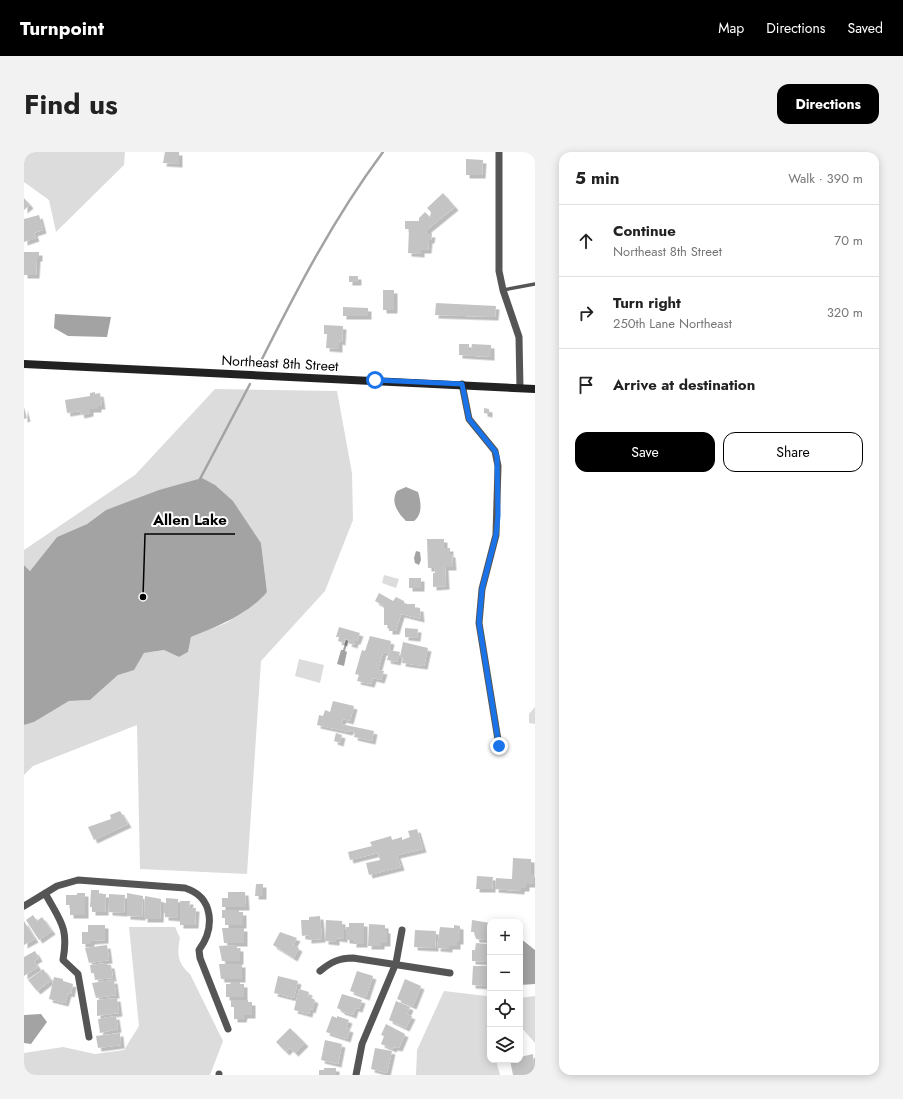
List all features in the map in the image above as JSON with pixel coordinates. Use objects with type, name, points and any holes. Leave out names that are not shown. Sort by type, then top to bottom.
[{"type":"street","points":[[499,152],[499,271],[503,290],[520,337],[520,388]]},
{"type":"street","name":"Northeast 8th Street","points":[[24,364],[535,388]]},
{"type":"street","points":[[462,384],[469,419],[495,451],[497,457],[498,509],[496,535],[482,589],[479,623],[499,746]]},
{"type":"street","points":[[24,906],[57,886],[78,880],[185,888],[194,890],[202,896],[206,903],[210,923],[205,942],[199,950],[200,958],[228,1029]]},
{"type":"street","points":[[44,893],[64,929],[66,943],[63,960],[78,974],[89,1037]]},
{"type":"street","points":[[356,1075],[362,1044],[396,963],[402,930]]},
{"type":"street","points":[[320,971],[333,961],[342,958],[396,963],[450,973]]},
{"type":"lane","points":[[503,290],[535,284]]},
{"type":"shaded area","points":[[24,152],[125,152],[124,165],[56,232],[49,200],[24,182]]},
{"type":"shaded area","points":[[55,314],[111,317],[107,337],[68,336],[54,328]]},
{"type":"shaded area","points":[[215,389],[337,391],[352,473],[353,520],[325,591],[261,661],[247,874],[140,869],[137,725],[33,766],[24,775],[24,725],[34,722],[69,701],[90,700],[118,675],[134,669],[144,653],[164,650],[179,657],[188,652],[191,637],[226,623],[244,612],[267,592],[261,543],[233,501],[202,478],[106,510],[87,524],[57,537],[30,571],[24,565],[24,550],[135,475]]},
{"type":"shaded area","points":[[202,478],[215,485],[233,501],[261,543],[267,592],[251,607],[232,619],[191,637],[188,652],[179,657],[164,650],[144,653],[134,670],[118,675],[90,700],[69,701],[34,722],[24,725],[24,565],[30,571],[57,537],[87,524],[106,510],[159,490]]},
{"type":"shaded area","points":[[406,487],[418,492],[419,496],[420,511],[419,515],[414,521],[406,521],[398,511],[394,499],[397,491]]},
{"type":"shaded area","points":[[416,551],[420,552],[421,560],[419,565],[415,563],[414,558]]},
{"type":"shaded area","points":[[384,575],[399,579],[396,588],[382,583]]},
{"type":"shaded area","points":[[346,640],[348,641],[345,651],[347,652],[344,666],[337,664]]},
{"type":"shaded area","points":[[299,659],[324,665],[320,683],[295,676]]},
{"type":"shaded area","points":[[535,707],[535,724],[529,723],[529,714]]},
{"type":"shaded area","points":[[129,927],[175,927],[180,938],[178,953],[180,962],[190,974],[223,1041],[210,1075],[24,1075],[24,1053],[63,1047],[95,1054],[124,1050],[139,1026]]},
{"type":"shaded area","points":[[523,940],[535,950],[535,984],[523,985]]},
{"type":"shaded area","points":[[444,991],[487,997],[487,1063],[497,1063],[500,1075],[416,1075],[417,1050]]},
{"type":"shaded area","points":[[535,996],[535,1043],[523,1029],[523,998]]},
{"type":"shaded area","points":[[41,1014],[47,1022],[31,1044],[24,1043],[24,1015]]},
{"type":"building","points":[[165,152],[179,152],[179,164],[163,163]]},
{"type":"building","points":[[466,159],[483,160],[482,175],[466,175]]},
{"type":"building","points":[[443,193],[455,207],[428,229],[428,234],[432,234],[431,240],[429,240],[428,250],[421,250],[421,254],[408,253],[409,229],[405,229],[405,221],[419,221],[419,218],[425,212],[430,217],[431,212],[427,208]]},
{"type":"building","points":[[24,198],[30,205],[24,210]]},
{"type":"building","points":[[39,215],[43,230],[34,233],[36,238],[24,242],[24,219]]},
{"type":"building","points":[[24,252],[39,252],[39,258],[37,258],[36,275],[24,275]]},
{"type":"building","points":[[349,276],[358,276],[358,282],[349,282]]},
{"type":"building","points":[[383,290],[394,290],[394,310],[383,310]]},
{"type":"building","points":[[436,303],[496,306],[495,317],[435,315]]},
{"type":"building","points":[[343,307],[368,308],[368,316],[343,316]]},
{"type":"building","points":[[324,325],[343,326],[342,342],[339,341],[339,349],[326,348],[327,334],[324,334]]},
{"type":"building","points":[[459,344],[469,344],[469,350],[471,350],[472,344],[491,345],[491,357],[459,355]]},
{"type":"building","points":[[95,392],[95,394],[100,393],[102,406],[98,406],[98,409],[90,409],[90,413],[81,415],[80,411],[67,413],[65,400],[90,396],[90,393]]},
{"type":"building","points":[[24,407],[27,418],[24,419]]},
{"type":"building","points":[[484,408],[489,409],[489,414],[484,413]]},
{"type":"building","points":[[427,539],[444,539],[444,548],[450,548],[453,567],[445,567],[446,586],[433,587],[433,573],[435,573],[434,568],[428,568]]},
{"type":"building","points":[[409,578],[421,578],[421,588],[409,588]]},
{"type":"building","points":[[379,593],[393,601],[396,597],[404,601],[404,604],[415,604],[415,608],[420,608],[421,619],[401,614],[396,631],[389,631],[389,625],[384,625],[384,606],[375,601]]},
{"type":"building","points":[[339,627],[360,633],[354,645],[348,643],[349,640],[345,639],[344,643],[338,641],[339,637],[336,637]]},
{"type":"building","points":[[405,628],[418,629],[417,638],[405,637]]},
{"type":"building","points":[[370,636],[391,641],[389,650],[400,652],[397,662],[387,660],[389,653],[383,652],[378,670],[384,671],[381,680],[373,678],[371,684],[357,681],[359,675],[355,674],[362,650],[365,651]]},
{"type":"building","points":[[403,642],[428,648],[424,666],[402,663],[403,658],[400,657]]},
{"type":"building","points":[[333,701],[354,706],[350,721],[343,719],[341,724],[374,731],[372,741],[354,737],[355,732],[350,730],[349,732],[317,725],[319,715],[323,716],[325,710],[330,712]]},
{"type":"building","points":[[336,733],[342,735],[340,743],[334,741]]},
{"type":"building","points":[[120,811],[128,824],[94,840],[88,827],[111,819],[110,815]]},
{"type":"building","points":[[417,829],[423,849],[397,855],[401,867],[369,875],[366,863],[380,860],[378,853],[350,860],[348,852],[372,846],[370,842],[391,836],[392,840],[402,837],[402,840],[410,837],[408,831]]},
{"type":"building","points":[[513,858],[531,859],[531,874],[534,874],[534,884],[526,884],[526,888],[521,888],[521,891],[495,889],[496,878],[512,879]]},
{"type":"building","points":[[477,876],[493,877],[492,889],[476,889]]},
{"type":"building","points":[[256,884],[263,884],[263,896],[255,896]]},
{"type":"building","points":[[91,890],[99,890],[99,894],[106,894],[105,912],[92,912],[92,907],[90,907]]},
{"type":"building","points":[[228,892],[245,892],[246,907],[222,907],[222,898],[228,898]]},
{"type":"building","points":[[77,893],[85,893],[85,915],[70,915],[70,905],[66,905],[66,895],[77,895]]},
{"type":"building","points":[[127,893],[143,896],[142,917],[127,916]]},
{"type":"building","points":[[109,894],[125,895],[124,913],[109,912]]},
{"type":"building","points":[[145,896],[161,899],[160,919],[144,919]]},
{"type":"building","points":[[166,898],[178,899],[178,918],[165,917],[165,913],[163,913],[163,903],[166,903]]},
{"type":"building","points":[[180,901],[190,901],[189,908],[196,908],[195,925],[180,925]]},
{"type":"building","points":[[222,910],[239,910],[239,912],[243,912],[243,925],[225,925],[225,918],[222,918]]},
{"type":"building","points":[[33,915],[37,921],[42,917],[52,931],[39,940],[26,920]]},
{"type":"building","points":[[320,916],[322,939],[308,940],[308,935],[302,936],[301,920],[309,920],[309,917]]},
{"type":"building","points":[[326,920],[342,921],[342,926],[344,926],[344,939],[336,938],[336,942],[325,941]]},
{"type":"building","points":[[472,920],[487,922],[487,940],[476,939],[474,932],[471,932]]},
{"type":"building","points":[[24,921],[35,939],[24,945]]},
{"type":"building","points":[[349,923],[364,923],[364,944],[353,944],[353,940],[346,940],[346,927],[349,927]]},
{"type":"building","points":[[369,924],[385,925],[385,930],[387,930],[387,943],[381,943],[381,946],[368,946]]},
{"type":"building","points":[[88,925],[105,925],[105,940],[91,941],[91,944],[82,944],[82,932],[88,932]]},
{"type":"building","points":[[454,925],[460,926],[460,941],[457,941],[457,946],[449,946],[449,949],[437,948],[440,927],[454,928]]},
{"type":"building","points":[[222,928],[244,928],[244,943],[224,943]]},
{"type":"building","points":[[415,930],[436,931],[435,948],[414,947]]},
{"type":"building","points":[[280,932],[297,938],[293,945],[299,948],[294,958],[273,945]]},
{"type":"building","points":[[476,943],[487,944],[487,962],[472,961],[472,950],[475,950]]},
{"type":"building","points":[[107,945],[109,960],[89,963],[85,948]]},
{"type":"building","points":[[237,945],[237,948],[240,948],[240,961],[222,961],[219,946]]},
{"type":"building","points":[[35,951],[39,958],[34,961],[38,967],[24,976],[24,957]]},
{"type":"building","points":[[107,963],[107,965],[111,965],[113,978],[95,980],[94,973],[91,973],[90,965]]},
{"type":"building","points":[[219,964],[242,964],[242,979],[221,979]]},
{"type":"building","points":[[473,966],[487,966],[487,986],[472,985]]},
{"type":"building","points":[[43,969],[51,980],[37,991],[28,980]]},
{"type":"building","points":[[357,971],[373,976],[366,997],[350,991]]},
{"type":"building","points":[[278,976],[298,981],[294,998],[274,993]]},
{"type":"building","points":[[54,977],[63,979],[63,981],[73,984],[71,994],[68,993],[65,1003],[49,999]]},
{"type":"building","points":[[405,979],[421,986],[413,1006],[397,999]]},
{"type":"building","points":[[114,980],[116,995],[96,998],[92,983]]},
{"type":"building","points":[[231,982],[240,982],[240,984],[244,984],[244,997],[226,997],[226,984],[230,984]]},
{"type":"building","points":[[299,989],[309,992],[308,996],[315,1000],[309,1014],[294,1010]]},
{"type":"building","points":[[342,994],[362,1000],[359,1009],[355,1008],[353,1015],[337,1008]]},
{"type":"building","points":[[117,998],[119,1013],[97,1016],[97,1000]]},
{"type":"building","points":[[231,1000],[248,1000],[248,1002],[252,1002],[252,1015],[244,1015],[243,1019],[234,1019],[234,1007],[231,1007]]},
{"type":"building","points":[[396,1001],[410,1007],[407,1014],[412,1016],[406,1028],[389,1020]]},
{"type":"building","points":[[116,1016],[118,1029],[100,1033],[98,1019]]},
{"type":"building","points":[[332,1016],[349,1020],[346,1028],[350,1029],[347,1039],[326,1032]]},
{"type":"building","points":[[386,1024],[405,1034],[399,1048],[394,1047],[393,1049],[381,1044],[384,1036],[381,1035]]},
{"type":"building","points":[[290,1028],[305,1043],[295,1053],[290,1048],[286,1052],[276,1042]]},
{"type":"building","points":[[120,1033],[121,1045],[98,1048],[96,1036]]},
{"type":"building","points":[[325,1040],[342,1044],[338,1064],[321,1060]]},
{"type":"building","points":[[375,1048],[392,1051],[387,1073],[371,1069]]},
{"type":"building","points":[[533,1054],[534,1072],[530,1073],[531,1075],[513,1075],[511,1063],[523,1063],[523,1056]]},
{"type":"building","points":[[324,1068],[336,1068],[336,1075],[319,1075],[319,1070],[324,1070]]},
{"type":"waterway","points":[[258,367],[331,230],[383,152]]},
{"type":"waterway","points":[[200,479],[250,384]]},
{"type":"place","name":"Allen Lake","points":[[143,597]]},
{"type":"route","points":[[375,380],[462,384],[469,419],[495,451],[498,466],[498,516],[496,535],[482,589],[479,623],[499,746]]}]
